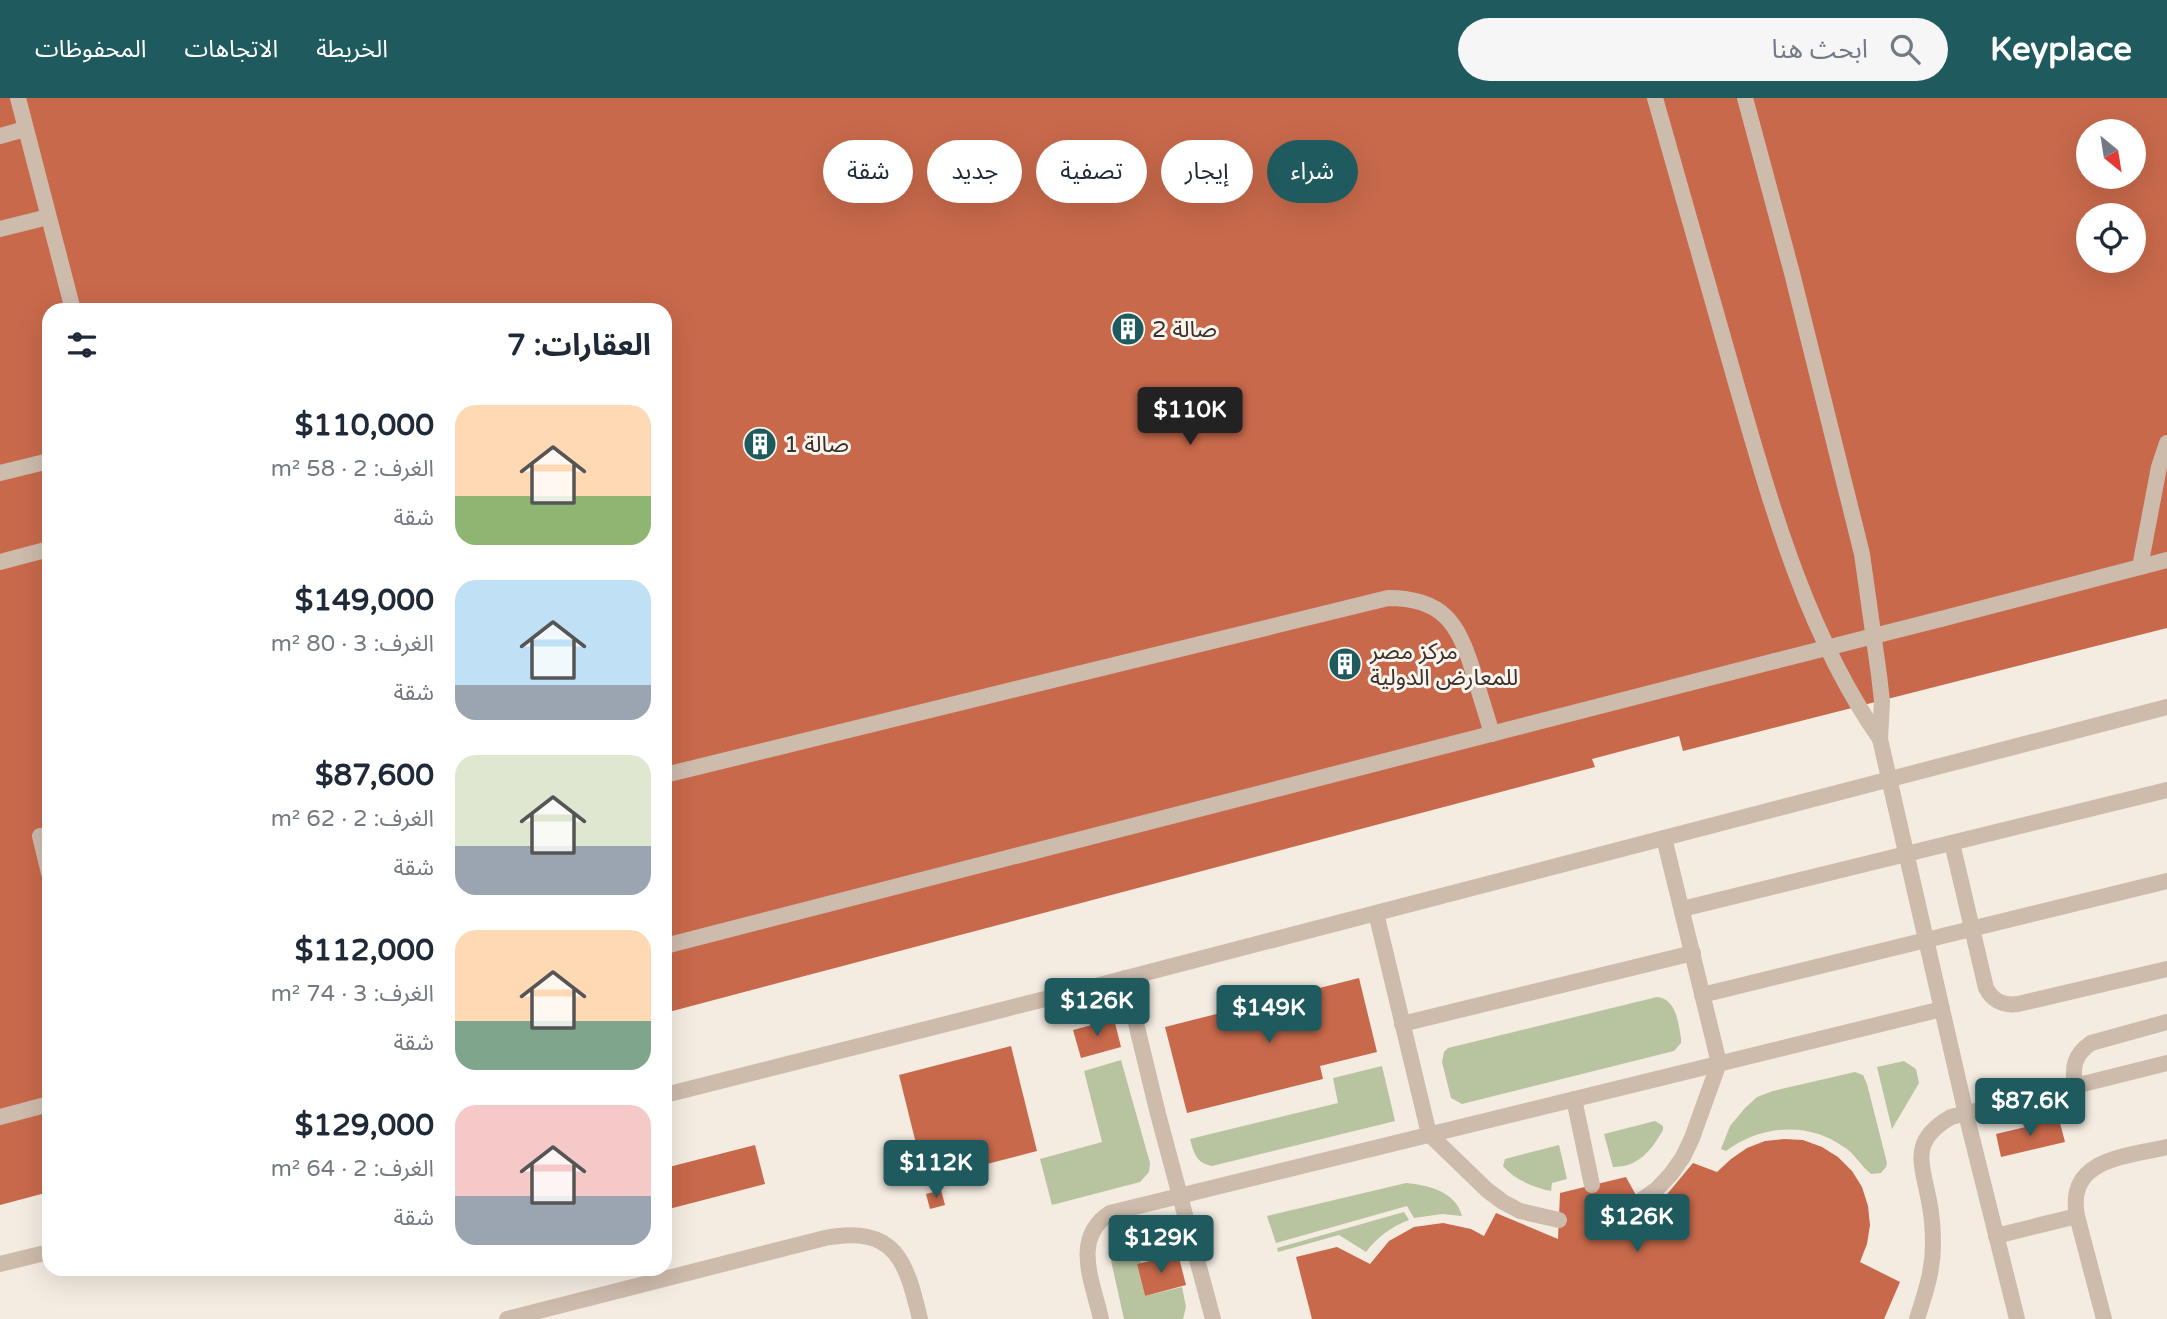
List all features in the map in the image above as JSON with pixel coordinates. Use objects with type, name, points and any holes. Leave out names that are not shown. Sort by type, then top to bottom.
[{"type":"lane","points":[[18,98],[71,303]]},
{"type":"lane","points":[[1655,98],[1779,528],[1802,592],[1837,667],[1858,707],[1880,738]]},
{"type":"lane","points":[[1745,98],[1859,542],[1870,601],[1882,701],[1880,738],[1966,1114],[2017,1319]]},
{"type":"lane","points":[[0,136],[25,129]]},
{"type":"lane","points":[[0,229],[48,217]]},
{"type":"lane","points":[[2140,568],[2159,467],[2167,443]]},
{"type":"lane","points":[[0,473],[42,462]]},
{"type":"lane","points":[[0,562],[42,551]]},
{"type":"lane","points":[[672,944],[2167,560]]},
{"type":"lane","points":[[672,773],[1388,598],[1422,602],[1437,609],[1450,621],[1460,635],[1466,651],[1492,734]]},
{"type":"lane","points":[[672,1093],[2167,707]]},
{"type":"lane","points":[[1682,909],[2167,790]]},
{"type":"lane","points":[[40,836],[42,844]]},
{"type":"lane","points":[[1640,1201],[1657,1189],[1683,1157],[1719,1063],[1664,838]]},
{"type":"lane","points":[[1952,843],[1986,988],[1998,1003],[2008,1006],[2167,969]]},
{"type":"lane","points":[[1702,995],[2167,881]]},
{"type":"lane","points":[[1376,913],[1429,1135],[1503,1202],[1520,1211],[1559,1220]]},
{"type":"lane","points":[[1402,1024],[1693,953]]},
{"type":"lane","points":[[1125,978],[1213,1319]]},
{"type":"lane","points":[[1101,1319],[1087,1247],[1094,1227],[1110,1213],[1942,1009]]},
{"type":"lane","points":[[2075,1086],[2073,1066],[2082,1049],[2091,1043],[2167,1022]]},
{"type":"lane","points":[[1917,1319],[1932,1266],[1931,1212],[1920,1167],[1924,1143],[1931,1132],[1951,1117],[2167,1063]]},
{"type":"lane","points":[[1574,1099],[1592,1185]]},
{"type":"lane","points":[[0,1116],[42,1106]]},
{"type":"lane","points":[[2104,1319],[2074,1203],[2076,1190],[2090,1169],[2102,1163],[2167,1147]]},
{"type":"lane","points":[[1996,1236],[2077,1216]]},
{"type":"lane","points":[[507,1319],[843,1234],[859,1234],[875,1239],[900,1258],[908,1272],[918,1318]]},
{"type":"lane","points":[[0,1264],[42,1254]]},
{"type":"green space","points":[[1657,997],[1672,1006],[1677,1018],[1681,1043],[1674,1051],[1462,1104],[1451,1098],[1442,1062],[1444,1052],[1448,1048]]},
{"type":"green space","points":[[1121,1060],[1150,1163],[1149,1172],[1140,1182],[1052,1205],[1040,1159],[1102,1142],[1084,1071]]},
{"type":"green space","points":[[1904,1061],[1916,1069],[1919,1083],[1892,1129],[1877,1067]]},
{"type":"green space","points":[[1382,1066],[1395,1121],[1212,1166],[1199,1160],[1195,1153],[1190,1139],[1338,1103],[1333,1078]]},
{"type":"green space","points":[[1855,1072],[1863,1075],[1867,1084],[1887,1163],[1881,1173],[1871,1174],[1848,1150],[1830,1139],[1800,1130],[1769,1131],[1740,1142],[1726,1151],[1721,1149],[1730,1126],[1757,1097]]},
{"type":"green space","points":[[1655,1121],[1663,1126],[1663,1130],[1654,1145],[1637,1161],[1613,1167],[1604,1134]]},
{"type":"green space","points":[[1559,1145],[1567,1179],[1552,1183],[1551,1191],[1525,1182],[1503,1166],[1505,1159]]},
{"type":"green space","points":[[1406,1183],[1440,1191],[1454,1201],[1462,1216],[1442,1214],[1414,1218],[1407,1206],[1276,1243],[1267,1216]]},
{"type":"green space","points":[[1404,1212],[1409,1220],[1385,1233],[1366,1252],[1339,1235],[1278,1252],[1277,1248]]},
{"type":"green space","points":[[1137,1244],[1141,1263],[1137,1264],[1145,1296],[1182,1287],[1186,1307],[1183,1319],[1124,1319],[1110,1256],[1116,1249]]},
{"type":"building","name":"مركز مصر للمعارض الدولية","points":[[0,98],[2167,98],[2167,628],[1683,751],[1679,736],[1592,759],[1595,767],[672,1011],[672,303],[42,303],[42,1194],[0,1205]]},
{"type":"building","points":[[1359,978],[1377,1052],[1320,1066],[1323,1079],[1187,1113],[1165,1027]]},
{"type":"building","points":[[1114,1019],[1121,1047],[1081,1058],[1073,1030]]},
{"type":"building","points":[[1011,1046],[1037,1151],[925,1180],[899,1075]]},
{"type":"building","points":[[2059,1119],[2065,1142],[2001,1157],[1996,1134]]},
{"type":"building","points":[[1803,1140],[1822,1147],[1838,1157],[1852,1171],[1862,1187],[1870,1225],[1860,1262],[1900,1282],[1884,1319],[1312,1319],[1296,1257],[1337,1247],[1370,1264],[1389,1241],[1414,1227],[1443,1223],[1471,1229],[1484,1236],[1496,1213],[1558,1239],[1560,1193],[1626,1177],[1648,1217],[1693,1163],[1717,1172],[1747,1148],[1765,1141]]},
{"type":"building","points":[[755,1145],[765,1184],[672,1208],[672,1166]]},
{"type":"building","points":[[941,1190],[945,1205],[930,1209],[926,1194]]},
{"type":"building","points":[[1178,1254],[1186,1285],[1145,1296],[1137,1264]]},
{"type":"place","name":"صالة 2","points":[[1128,329]]},
{"type":"place","name":"صالة 1","points":[[760,444]]},
{"type":"place","name":"مركز مصر للمعارض الدولية","points":[[1345,664]]}]
